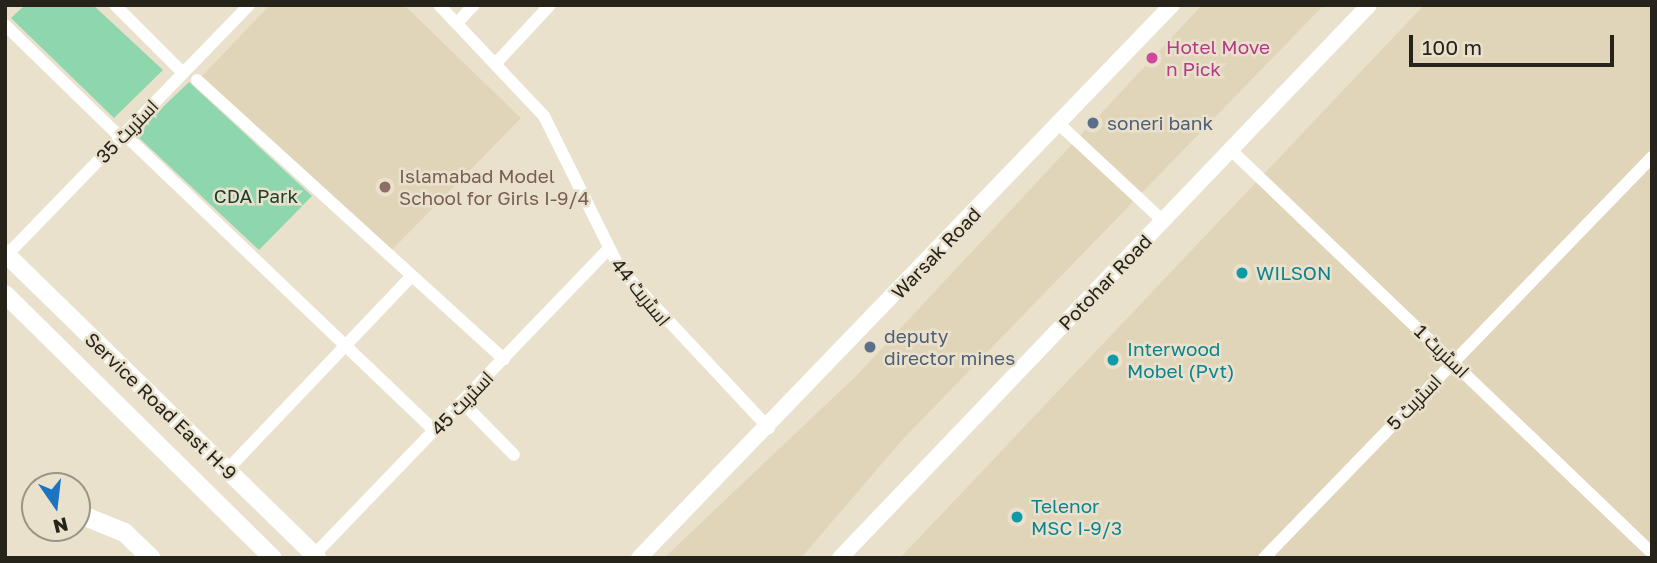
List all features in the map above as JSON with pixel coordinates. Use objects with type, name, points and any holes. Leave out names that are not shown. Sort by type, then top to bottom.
[{"type":"main road","name":"Service Road East H-9","points":[[6,255],[314,557]]},
{"type":"main road","name":"Service Road East H-9","points":[[5,294],[273,558]]},
{"type":"main road","points":[[100,390],[121,368]]},
{"type":"main road","points":[[91,519],[124,533],[150,558]]},
{"type":"street","points":[[115,5],[183,73]]},
{"type":"street","name":"اسٹریٹ 35","points":[[6,255],[249,5]]},
{"type":"street","name":"اسٹریٹ 44","points":[[439,5],[497,62],[544,116],[608,249],[660,319],[769,428]]},
{"type":"street","points":[[457,23],[474,5]]},
{"type":"street","points":[[497,62],[550,5]]},
{"type":"street","name":"Warsak Road","points":[[639,558],[769,428],[1172,5]]},
{"type":"street","name":"Potohar Road","points":[[840,558],[1369,5]]},
{"type":"street","points":[[5,25],[435,431]]},
{"type":"street","points":[[197,80],[504,359]]},
{"type":"street","points":[[1059,124],[1164,222]]},
{"type":"street","name":"اسٹریٹ 1","points":[[1232,151],[1652,553]]},
{"type":"street","name":"اسٹریٹ 5","points":[[1265,558],[1652,157]]},
{"type":"street","name":"اسٹریٹ 45","points":[[314,557],[608,249]]},
{"type":"street","points":[[227,470],[411,277]]},
{"type":"street","points":[[462,402],[514,455]]},
{"type":"shaded area","name":"Islamabad Model School for Girls I-9/4","points":[[270,5],[404,5],[521,118],[387,255],[201,77]]},
{"type":"shaded area","points":[[1202,5],[1324,5],[903,439],[801,558],[664,558],[856,376]]},
{"type":"shaded area","points":[[1424,5],[1652,5],[1652,558],[900,558]]},
{"type":"green space","points":[[25,5],[93,5],[163,70],[114,118],[11,18]]},
{"type":"green space","name":"CDA Park","points":[[189,82],[312,196],[259,250],[135,134]]},
{"type":"place","name":"Hotel Move n Pick","points":[[1152,58]]},
{"type":"place","name":"soneri bank","points":[[1093,123]]},
{"type":"place","name":"Islamabad Model School for Girls I-9/4","points":[[385,187]]},
{"type":"place","name":"WILSON","points":[[1242,273]]},
{"type":"place","name":"deputy director mines","points":[[870,347]]},
{"type":"place","name":"Interwood Mobel (Pvt)","points":[[1113,360]]},
{"type":"place","name":"Telenor MSC I-9/3","points":[[1017,517]]}]
